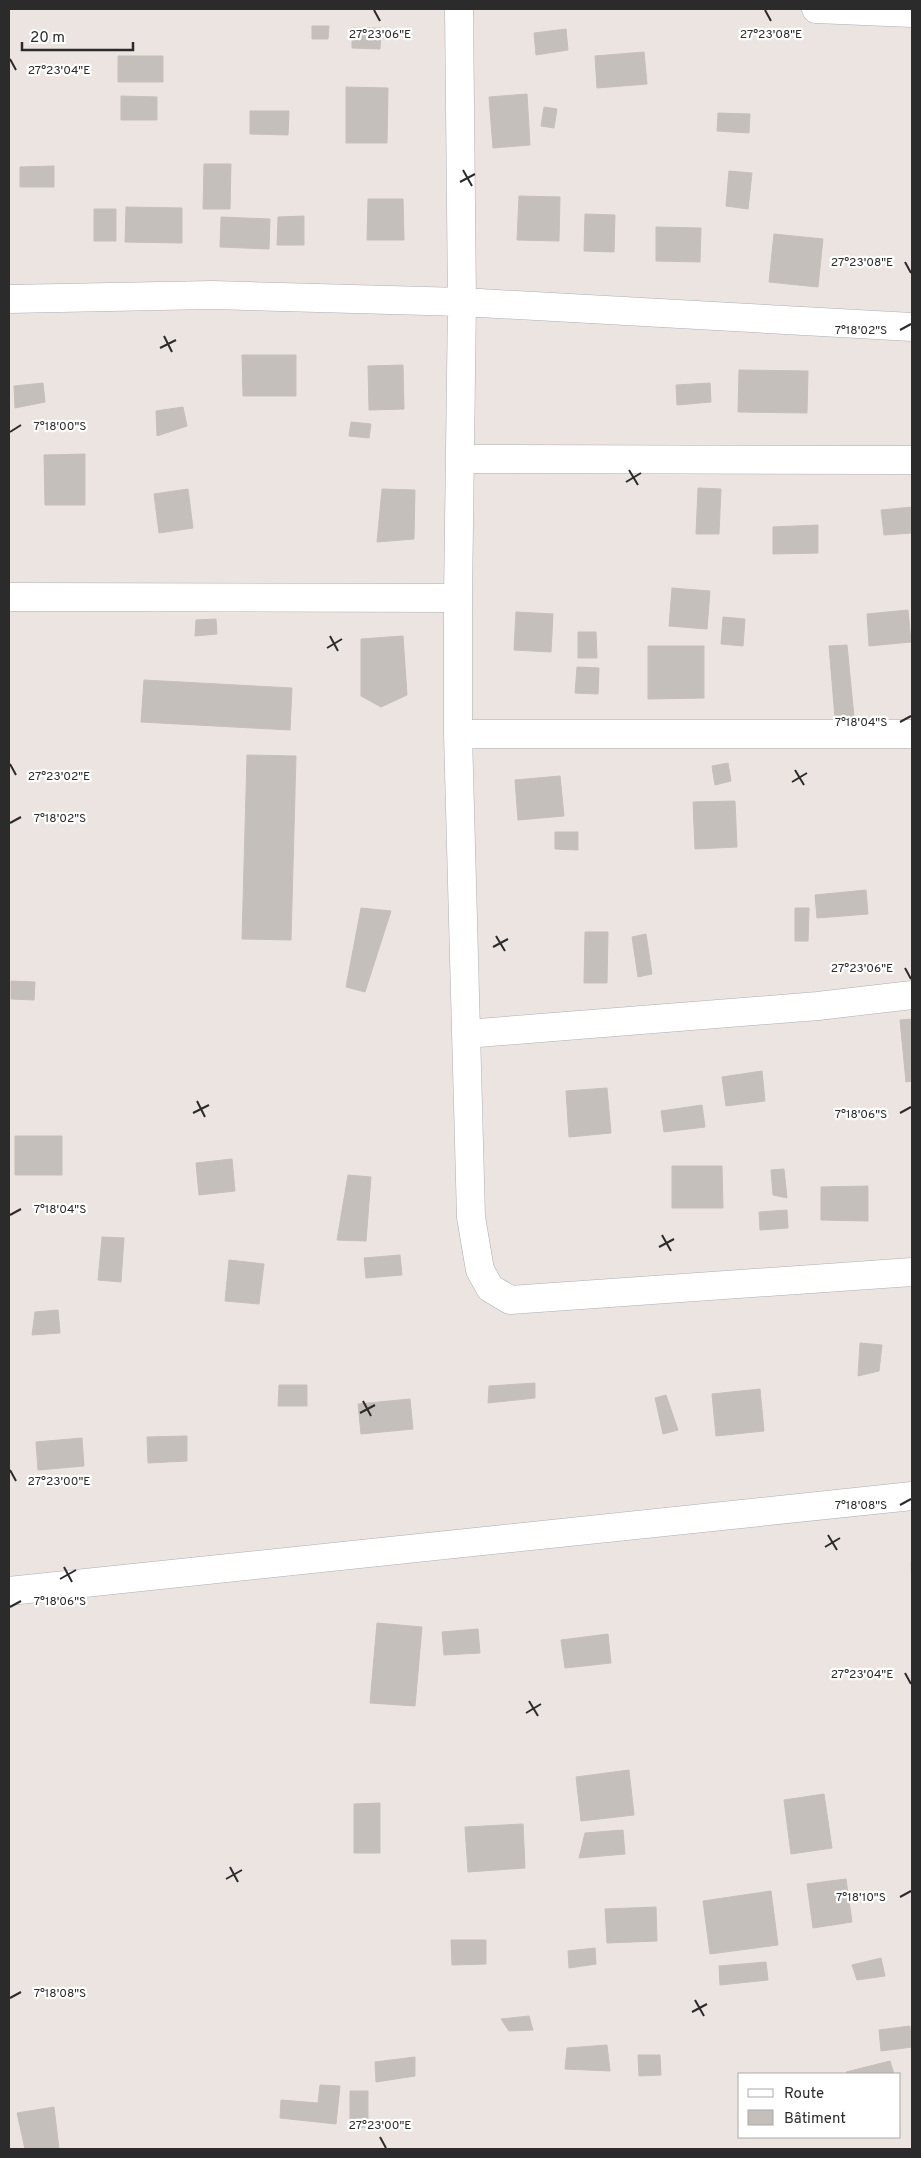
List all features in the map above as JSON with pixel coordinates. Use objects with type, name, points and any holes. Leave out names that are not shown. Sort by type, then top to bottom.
[{"type":"street","points":[[459,9],[462,302],[458,734],[471,1218],[480,1270],[490,1288],[510,1300],[912,1272]]},
{"type":"street","points":[[816,9],[912,13]]},
{"type":"street","points":[[9,299],[212,295],[462,302],[912,327]]},
{"type":"street","points":[[460,459],[912,460]]},
{"type":"street","points":[[9,597],[458,598]]},
{"type":"street","points":[[458,734],[912,734]]},
{"type":"street","points":[[466,1034],[818,1006],[912,995]]},
{"type":"street","points":[[9,1591],[912,1496]]},
{"type":"building","points":[[312,26],[329,26],[328,39],[312,39]]},
{"type":"building","points":[[352,28],[381,28],[380,49],[352,48]]},
{"type":"building","points":[[566,29],[568,50],[536,55],[534,33]]},
{"type":"building","points":[[644,52],[647,84],[597,88],[595,56]]},
{"type":"building","points":[[118,56],[163,56],[163,82],[118,82]]},
{"type":"building","points":[[346,87],[388,88],[387,143],[346,143]]},
{"type":"building","points":[[527,94],[530,145],[493,148],[489,97]]},
{"type":"building","points":[[121,96],[157,97],[157,120],[121,120]]},
{"type":"building","points":[[544,107],[557,109],[554,128],[541,126]]},
{"type":"building","points":[[250,111],[289,111],[288,135],[250,134]]},
{"type":"building","points":[[718,113],[750,114],[749,133],[717,131]]},
{"type":"building","points":[[204,164],[231,164],[230,209],[203,209]]},
{"type":"building","points":[[54,166],[54,187],[20,187],[20,167]]},
{"type":"building","points":[[729,171],[752,173],[748,209],[726,206]]},
{"type":"building","points":[[519,196],[560,197],[559,241],[517,240]]},
{"type":"building","points":[[368,199],[403,199],[404,240],[367,240]]},
{"type":"building","points":[[126,207],[182,208],[182,243],[125,242]]},
{"type":"building","points":[[94,209],[116,209],[116,241],[94,241]]},
{"type":"building","points":[[585,214],[615,215],[614,252],[584,251]]},
{"type":"building","points":[[304,216],[304,245],[277,245],[278,217]]},
{"type":"building","points":[[221,217],[270,219],[269,249],[220,247]]},
{"type":"building","points":[[656,227],[701,228],[700,262],[656,261]]},
{"type":"building","points":[[774,234],[823,239],[818,287],[769,282]]},
{"type":"building","points":[[242,355],[296,355],[296,396],[243,396]]},
{"type":"building","points":[[403,365],[404,409],[369,410],[368,366]]},
{"type":"building","points":[[739,370],[808,371],[807,413],[738,412]]},
{"type":"building","points":[[43,383],[45,402],[15,408],[14,386]]},
{"type":"building","points":[[710,383],[711,402],[677,405],[676,385]]},
{"type":"building","points":[[183,407],[187,426],[157,436],[156,411]]},
{"type":"building","points":[[351,422],[371,424],[369,438],[349,436]]},
{"type":"building","points":[[85,454],[85,505],[45,505],[44,455]]},
{"type":"building","points":[[698,488],[721,489],[719,534],[696,534]]},
{"type":"building","points":[[188,489],[193,528],[159,533],[154,494]]},
{"type":"building","points":[[382,489],[415,490],[414,539],[377,542]]},
{"type":"building","points":[[912,507],[912,533],[884,535],[881,510]]},
{"type":"building","points":[[818,525],[818,553],[773,554],[773,527]]},
{"type":"building","points":[[672,588],[710,591],[707,629],[669,626]]},
{"type":"building","points":[[908,610],[911,642],[869,646],[867,614]]},
{"type":"building","points":[[516,612],[553,614],[551,652],[514,650]]},
{"type":"building","points":[[723,617],[745,619],[743,646],[721,644]]},
{"type":"building","points":[[216,619],[217,634],[195,636],[196,620]]},
{"type":"building","points":[[578,632],[596,632],[597,658],[578,658]]},
{"type":"building","points":[[403,636],[407,695],[381,707],[361,696],[361,639]]},
{"type":"building","points":[[847,645],[854,717],[835,718],[829,646]]},
{"type":"building","points":[[648,646],[704,646],[704,698],[648,699]]},
{"type":"building","points":[[577,667],[599,668],[598,694],[575,693]]},
{"type":"building","points":[[144,680],[292,688],[290,730],[141,722]]},
{"type":"building","points":[[247,755],[296,756],[291,940],[242,939]]},
{"type":"building","points":[[728,763],[731,781],[715,785],[712,766]]},
{"type":"building","points":[[560,776],[564,816],[518,820],[515,780]]},
{"type":"building","points":[[735,801],[737,847],[695,849],[693,802]]},
{"type":"building","points":[[555,832],[578,832],[578,850],[555,849]]},
{"type":"building","points":[[866,890],[868,914],[817,918],[815,895]]},
{"type":"building","points":[[361,908],[391,911],[365,992],[346,987]]},
{"type":"building","points":[[795,908],[809,908],[808,941],[795,941]]},
{"type":"building","points":[[585,932],[608,932],[607,983],[584,983]]},
{"type":"building","points":[[646,934],[652,974],[638,977],[632,937]]},
{"type":"building","points":[[11,981],[35,982],[34,1000],[11,999]]},
{"type":"building","points":[[912,1019],[912,1081],[906,1082],[900,1020]]},
{"type":"building","points":[[762,1071],[765,1101],[726,1106],[722,1077]]},
{"type":"building","points":[[607,1088],[611,1133],[569,1137],[566,1091]]},
{"type":"building","points":[[702,1105],[705,1127],[664,1132],[661,1111]]},
{"type":"building","points":[[15,1136],[62,1136],[62,1175],[15,1175]]},
{"type":"building","points":[[232,1159],[235,1191],[199,1195],[196,1163]]},
{"type":"building","points":[[672,1166],[722,1166],[723,1208],[672,1208]]},
{"type":"building","points":[[784,1169],[787,1198],[773,1195],[771,1170]]},
{"type":"building","points":[[348,1175],[371,1177],[366,1241],[337,1240]]},
{"type":"building","points":[[868,1186],[868,1221],[821,1220],[821,1187]]},
{"type":"building","points":[[787,1210],[788,1228],[760,1230],[759,1212]]},
{"type":"building","points":[[102,1237],[124,1238],[121,1282],[98,1280]]},
{"type":"building","points":[[400,1255],[402,1275],[366,1278],[364,1258]]},
{"type":"building","points":[[229,1260],[264,1264],[259,1304],[225,1301]]},
{"type":"building","points":[[58,1310],[60,1333],[32,1335],[35,1312]]},
{"type":"building","points":[[860,1343],[882,1345],[879,1371],[858,1376]]},
{"type":"building","points":[[535,1383],[535,1398],[488,1403],[489,1386]]},
{"type":"building","points":[[279,1385],[307,1385],[307,1406],[278,1406]]},
{"type":"building","points":[[760,1389],[764,1431],[716,1436],[712,1394]]},
{"type":"building","points":[[666,1395],[678,1430],[663,1434],[655,1398]]},
{"type":"building","points":[[410,1399],[413,1429],[361,1434],[358,1404]]},
{"type":"building","points":[[187,1436],[187,1461],[148,1463],[147,1437]]},
{"type":"building","points":[[82,1438],[84,1466],[38,1470],[36,1442]]},
{"type":"building","points":[[911,1562],[912,1562],[912,1594]]},
{"type":"building","points":[[377,1623],[422,1627],[415,1706],[370,1703]]},
{"type":"building","points":[[478,1629],[480,1653],[444,1655],[442,1632]]},
{"type":"building","points":[[608,1634],[611,1663],[565,1668],[561,1640]]},
{"type":"building","points":[[629,1770],[634,1815],[581,1821],[576,1777]]},
{"type":"building","points":[[824,1794],[832,1848],[791,1854],[784,1800]]},
{"type":"building","points":[[380,1803],[380,1853],[354,1853],[354,1804]]},
{"type":"building","points":[[523,1824],[525,1868],[468,1872],[465,1827]]},
{"type":"building","points":[[623,1830],[625,1854],[579,1858],[585,1833]]},
{"type":"building","points":[[846,1879],[852,1922],[813,1928],[807,1884]]},
{"type":"building","points":[[771,1891],[778,1945],[710,1954],[703,1901]]},
{"type":"building","points":[[656,1907],[657,1941],[607,1943],[605,1909]]},
{"type":"building","points":[[451,1940],[486,1940],[486,1964],[452,1965]]},
{"type":"building","points":[[595,1948],[596,1964],[569,1968],[568,1951]]},
{"type":"building","points":[[881,1958],[885,1976],[857,1980],[852,1965]]},
{"type":"building","points":[[766,1962],[768,1980],[720,1985],[719,1966]]},
{"type":"building","points":[[529,2016],[533,2030],[509,2031],[501,2019]]},
{"type":"building","points":[[910,2026],[912,2047],[881,2051],[879,2030]]},
{"type":"building","points":[[607,2045],[610,2071],[565,2069],[567,2048]]},
{"type":"building","points":[[638,2055],[660,2055],[661,2075],[639,2076]]},
{"type":"building","points":[[415,2057],[415,2076],[376,2082],[375,2062]]},
{"type":"building","points":[[890,2061],[894,2073],[846,2073]]},
{"type":"building","points":[[320,2085],[340,2086],[336,2124],[280,2118],[281,2100],[318,2103]]},
{"type":"building","points":[[350,2091],[368,2091],[368,2127],[350,2128]]},
{"type":"building","points":[[54,2107],[59,2149],[25,2149],[17,2113]]}]
